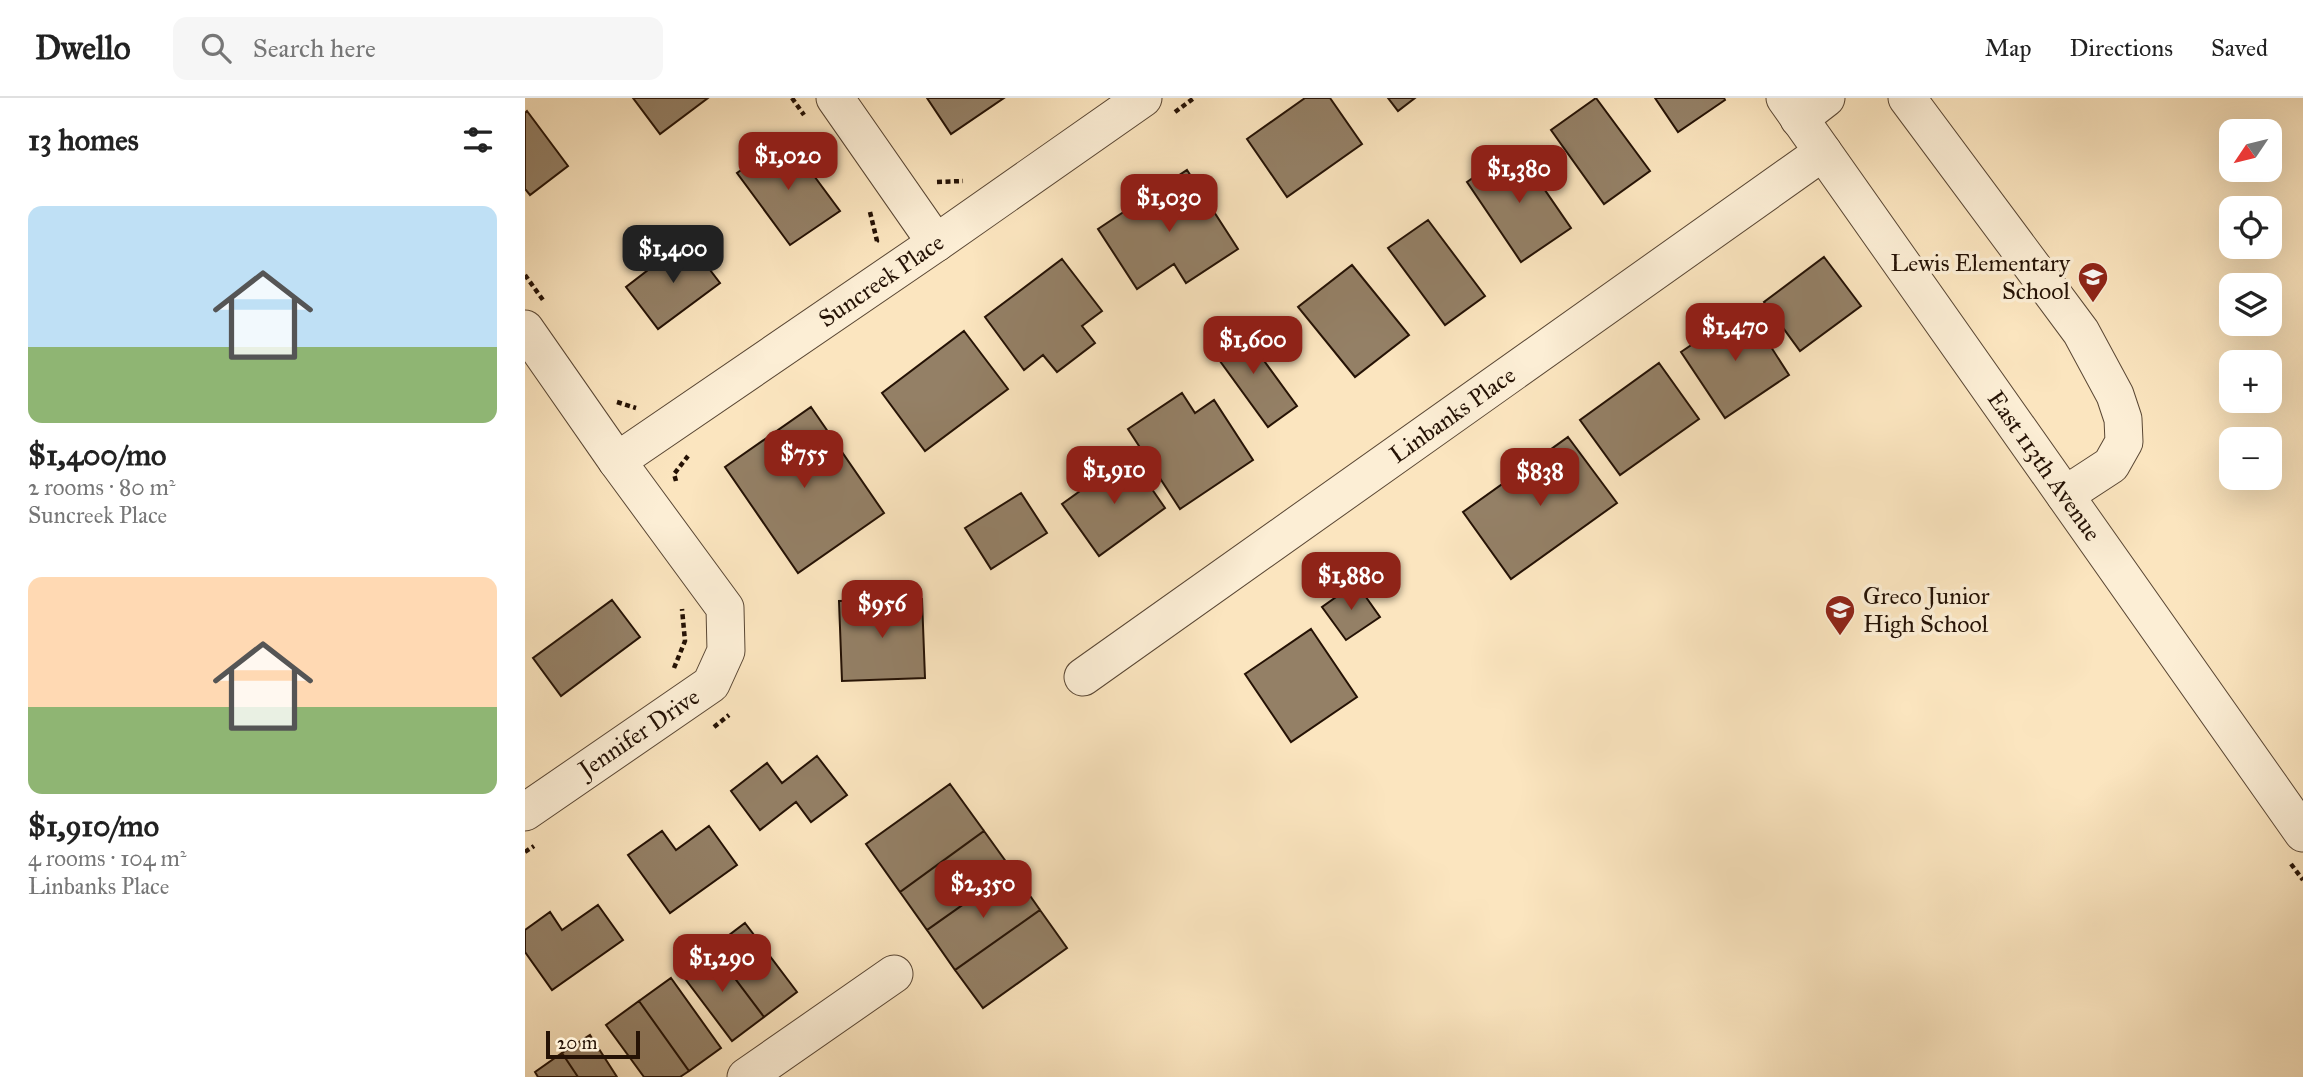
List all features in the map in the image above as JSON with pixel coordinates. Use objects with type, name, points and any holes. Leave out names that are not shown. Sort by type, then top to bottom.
[{"type":"street","points":[[1907,98],[2081,332],[2115,395],[2123,419],[2124,442],[2111,465],[2065,495]]},
{"type":"street","name":"East 113th Avenue","points":[[1803,105],[1823,152],[2303,832]]},
{"type":"street","name":"Suncreek Place","points":[[617,461],[936,243],[1157,106]]},
{"type":"street","points":[[821,109],[936,243]]},
{"type":"street","name":"Linbanks Place","points":[[1083,677],[1823,152]]},
{"type":"street","name":"Jennifer Drive","points":[[525,329],[617,461],[725,608],[726,651],[711,684],[531,828]]},
{"type":"street","points":[[745,1077],[894,974]]},
{"type":"path","points":[[792,98],[821,109]]},
{"type":"path","points":[[1157,106],[1194,98]]},
{"type":"path","points":[[932,175],[938,183],[970,181]]},
{"type":"path","points":[[869,251],[877,241],[870,211]]},
{"type":"path","points":[[613,401],[638,408],[645,405]]},
{"type":"path","points":[[677,492],[674,474],[689,454]]},
{"type":"path","points":[[671,675],[685,641],[682,609],[674,598]]},
{"type":"path","points":[[703,734],[726,719],[734,708]]},
{"type":"path","points":[[525,852],[531,828]]},
{"type":"building","points":[[633,98],[708,98],[660,134]]},
{"type":"building","points":[[927,98],[1004,98],[951,134]]},
{"type":"building","points":[[1305,98],[1330,98],[1362,144],[1287,197],[1247,139]]},
{"type":"building","points":[[1388,98],[1415,98],[1398,111]]},
{"type":"building","points":[[1596,98],[1650,171],[1604,204],[1551,130]]},
{"type":"building","points":[[1655,98],[1724,98],[1725,100],[1678,132]]},
{"type":"building","points":[[527,111],[568,166],[530,195],[525,189]]},
{"type":"building","points":[[786,138],[840,211],[790,245],[737,173]]},
{"type":"building","points":[[1516,148],[1571,228],[1521,262],[1467,182]]},
{"type":"building","points":[[1187,170],[1238,249],[1186,283],[1174,264],[1137,289],[1098,229]]},
{"type":"building","points":[[1428,220],[1485,296],[1445,325],[1388,248]]},
{"type":"building","points":[[687,240],[720,283],[658,329],[626,287]]},
{"type":"building","points":[[1824,257],[1861,306],[1800,351],[1764,302]]},
{"type":"building","points":[[1062,259],[1102,311],[1082,326],[1095,343],[1057,372],[1043,355],[1024,370],[985,317]]},
{"type":"building","points":[[1352,265],[1409,335],[1355,377],[1298,307]]},
{"type":"building","points":[[1746,308],[1789,375],[1725,418],[1681,352]]},
{"type":"building","points":[[1238,325],[1297,406],[1268,427],[1209,346]]},
{"type":"building","points":[[964,331],[1008,389],[925,451],[882,393]]},
{"type":"building","points":[[1659,363],[1699,419],[1620,475],[1580,420]]},
{"type":"building","points":[[1182,393],[1195,413],[1214,400],[1253,460],[1180,509],[1128,429]]},
{"type":"building","points":[[811,407],[884,513],[798,573],[725,467]]},
{"type":"building","points":[[1568,437],[1617,503],[1511,579],[1463,512]]},
{"type":"building","points":[[1129,456],[1165,508],[1099,556],[1062,504]]},
{"type":"building","points":[[1021,493],[1047,533],[991,569],[965,528]]},
{"type":"building","points":[[1356,583],[1380,617],[1346,640],[1322,607]]},
{"type":"building","points":[[922,599],[925,678],[842,681],[839,601]]},
{"type":"building","points":[[612,600],[640,637],[561,696],[533,658]]},
{"type":"building","points":[[1311,629],[1357,697],[1291,742],[1245,674]]},
{"type":"building","points":[[817,756],[847,795],[811,822],[796,802],[760,830],[731,791],[767,763],[782,783]]},
{"type":"building","points":[[950,784],[984,831],[900,892],[866,844]]},
{"type":"building","points":[[709,826],[737,865],[670,913],[628,855],[662,831],[676,850]]},
{"type":"building","points":[[984,831],[1012,870],[927,930],[900,892]]},
{"type":"building","points":[[1012,870],[1040,910],[955,970],[927,930]]},
{"type":"building","points":[[598,905],[623,940],[552,990],[525,952],[525,930],[550,912],[562,930]]},
{"type":"building","points":[[1040,910],[1067,948],[983,1008],[955,970]]},
{"type":"building","points":[[745,923],[797,992],[764,1017],[712,948]]},
{"type":"building","points":[[712,948],[764,1017],[732,1041],[680,972]]},
{"type":"building","points":[[671,978],[721,1048],[689,1071],[639,1001]]},
{"type":"building","points":[[639,1001],[689,1071],[680,1077],[644,1077],[606,1025]]},
{"type":"building","points":[[590,1035],[617,1077],[578,1077],[562,1053]]},
{"type":"building","points":[[562,1053],[578,1077],[538,1077],[535,1072]]},
{"type":"place","name":"Lewis Elementary School","points":[[2093,304]]},
{"type":"place","name":"Greco Junior High School","points":[[1840,637]]}]
